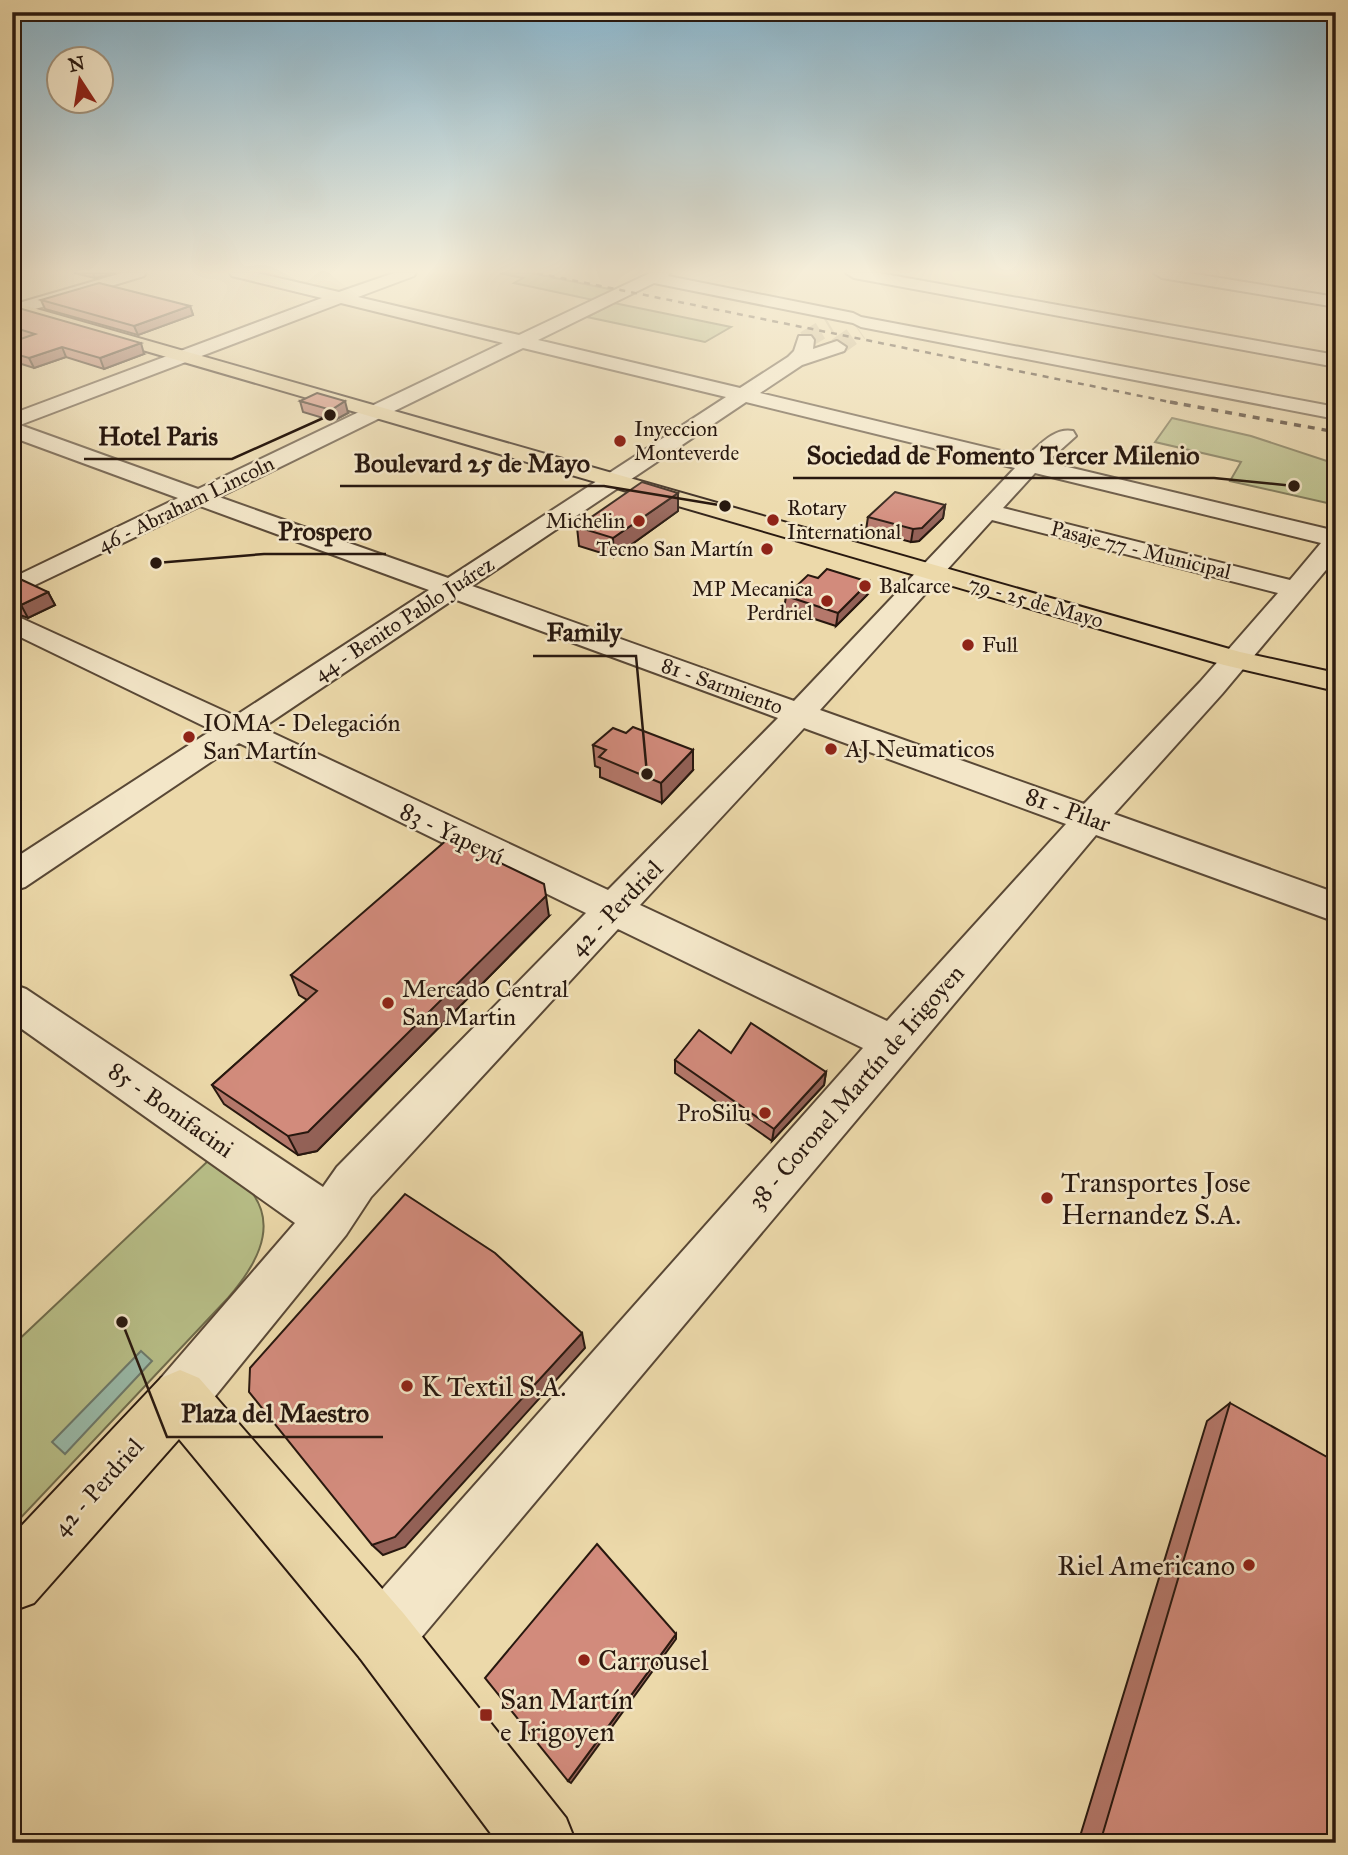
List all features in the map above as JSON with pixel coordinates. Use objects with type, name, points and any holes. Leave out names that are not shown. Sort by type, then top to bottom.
[{"type":"main road","name":"79 - 25 de Mayo","points":[[216,360],[1336,682]]},
{"type":"main road","name":"79 - 25 de Mayo","points":[[1239,654],[1336,668]]},
{"type":"main road","points":[[180,1397],[382,1636],[541,1843]]},
{"type":"main road","name":"42 - Perdriel","points":[[12,1581],[180,1397]]},
{"type":"street","points":[[12,421],[170,360]]},
{"type":"street","name":"46 - Abraham Lincoln","points":[[12,588],[483,360]]},
{"type":"street","points":[[600,360],[1032,463],[1336,540]]},
{"type":"street","name":"44 - Benito Pablo Juárez","points":[[12,878],[799,360]]},
{"type":"street","points":[[1061,360],[1336,413]]},
{"type":"street","points":[[1117,371],[1128,360]]},
{"type":"street","name":"81 - Sarmiento","points":[[12,430],[799,714]]},
{"type":"street","name":"42 - Perdriel","points":[[180,1397],[329,1219],[354,1182],[799,714],[986,511],[1032,463],[1065,436]]},
{"type":"street","name":"Pasaje 77 - Municipal","points":[[986,511],[1295,589]]},
{"type":"street","name":"38 - Coronel Martín de Irigoyen","points":[[382,1636],[893,1043],[1091,818],[1211,688],[1336,540]]},
{"type":"street","name":"83 - Yapeyú","points":[[12,622],[893,1043]]},
{"type":"street","name":"81 - Pilar","points":[[799,714],[1336,908]]},
{"type":"street","name":"85 - Bonifacini","points":[[12,1000],[329,1219]]},
{"type":"green space","points":[[1172,418],[1251,436],[1336,464],[1336,505],[1230,481],[1241,462],[1155,442]]},
{"type":"green space","points":[[210,1159],[244,1184],[260,1208],[263,1235],[253,1262],[228,1298],[12,1527],[12,1346]]},
{"type":"shaded area","points":[[141,1351],[152,1361],[65,1454],[52,1442]]},
{"type":"building","points":[[317,393],[345,401],[331,410],[300,401]]},
{"type":"building","points":[[642,482],[678,493],[613,538],[577,527]]},
{"type":"building","points":[[895,492],[945,505],[922,528],[913,529],[868,517]]},
{"type":"building","points":[[827,569],[869,582],[838,613],[786,596],[808,575],[818,578]]},
{"type":"building","points":[[20,579],[48,592],[21,605],[12,602],[12,582]]},
{"type":"building","points":[[633,727],[693,750],[661,783],[599,757],[606,750],[593,745],[613,728],[626,733]]},
{"type":"building","name":"Mercado Central San Martin","points":[[449,838],[544,884],[546,896],[308,1132],[288,1136],[212,1085],[317,991],[291,975]]},
{"type":"building","name":"ProSilu","points":[[751,1023],[826,1072],[774,1129],[675,1060],[699,1030],[731,1053]]},
{"type":"building","name":"K Textil S.A.","points":[[405,1194],[495,1253],[582,1333],[395,1537],[372,1545],[249,1392],[250,1368]]},
{"type":"building","name":"Riel Americano","points":[[1230,1403],[1336,1462],[1336,1843],[1100,1843]]},
{"type":"building","name":"Carrousel","points":[[597,1544],[676,1634],[568,1781],[485,1678]]},
{"type":"railway","points":[[962,360],[1172,402]]},
{"type":"railway","points":[[1172,402],[1336,432]]},
{"type":"railway","points":[[1172,402],[1180,404]]},
{"type":"place","name":"Hotel Paris","points":[[330,415]]},
{"type":"place","name":"Inyeccion Monteverde","points":[[620,441]]},
{"type":"place","name":"Sociedad de Fomento Tercer Milenio","points":[[1294,486]]},
{"type":"place","name":"Boulevard 25 de Mayo","points":[[725,506]]},
{"type":"place","name":"Rotary International","points":[[773,520]]},
{"type":"place","name":"Michelin","points":[[639,521]]},
{"type":"place","name":"Tecno San Martín","points":[[767,549]]},
{"type":"place","name":"Prospero","points":[[156,563]]},
{"type":"place","name":"Balcarce","points":[[865,586]]},
{"type":"place","name":"MP Mecanica Perdriel","points":[[827,601]]},
{"type":"place","name":"Full","points":[[968,645]]},
{"type":"place","name":"IOMA - Delegación San Martín","points":[[189,737]]},
{"type":"place","name":"AJ Neumaticos","points":[[831,749]]},
{"type":"place","name":"Family","points":[[647,774]]},
{"type":"place","name":"Mercado Central San Martin","points":[[388,1003]]},
{"type":"place","name":"ProSilu","points":[[765,1113]]},
{"type":"place","name":"Transportes Jose Hernandez S.A.","points":[[1047,1198]]},
{"type":"place","name":"Plaza del Maestro","points":[[122,1322]]},
{"type":"place","name":"K Textil S.A.","points":[[407,1386]]},
{"type":"place","name":"Riel Americano","points":[[1249,1565]]},
{"type":"place","name":"Carrousel","points":[[584,1660]]},
{"type":"place","name":"San Martín e Irigoyen","points":[[486,1715]]}]
